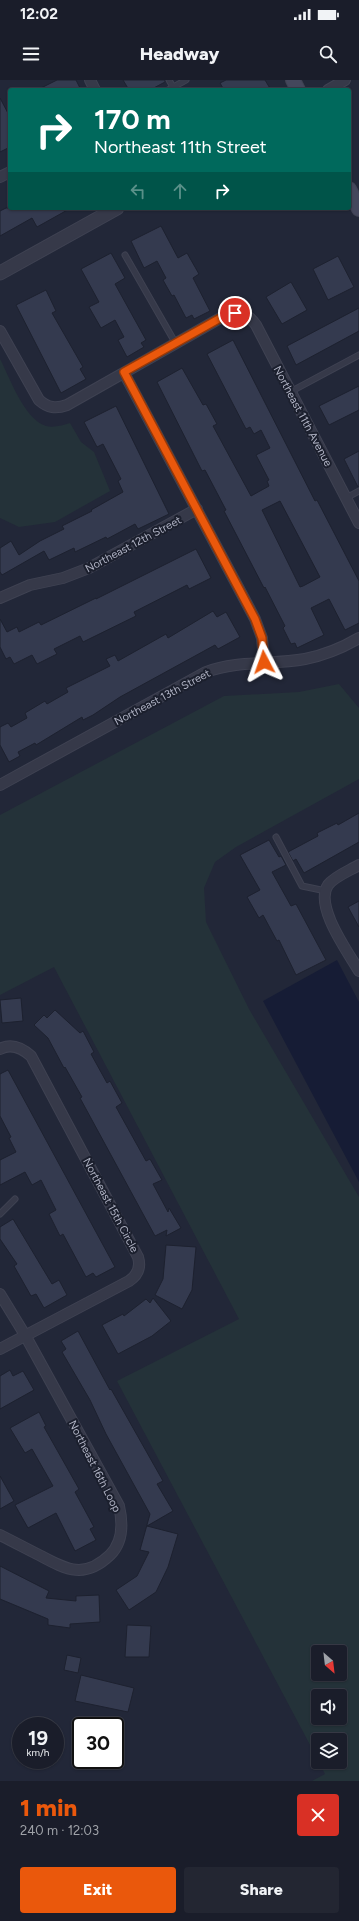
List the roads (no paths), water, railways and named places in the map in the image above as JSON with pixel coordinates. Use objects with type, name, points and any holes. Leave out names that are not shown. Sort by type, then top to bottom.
[{"type":"main road","points":[[351,194],[359,209]]},
{"type":"street","points":[[331,88],[345,80]]},
{"type":"street","points":[[0,273],[113,210]]},
{"type":"street","name":"Northeast 11th Avenue","points":[[176,344],[224,316],[241,313],[252,320],[256,325],[359,523]]},
{"type":"street","points":[[0,331],[37,396],[47,406],[57,408],[67,405],[176,344]]},
{"type":"street","points":[[124,372],[258,625],[263,644],[264,662]]},
{"type":"street","name":"Northeast 12th Street","points":[[0,598],[30,585],[64,578],[89,568],[197,509]]},
{"type":"street","name":"Northeast 13th Street","points":[[0,784],[206,672],[225,666],[290,661],[318,656],[333,651],[359,638]]},
{"type":"street","points":[[359,865],[332,880],[326,890],[324,901],[327,915],[359,972]]},
{"type":"street","name":"Northeast 15th Circle","points":[[0,1049],[12,1046],[19,1047],[31,1056],[139,1261],[136,1275],[129,1281],[0,1349]]},
{"type":"street","name":"Northeast 16th Loop","points":[[0,1294],[25,1335],[119,1506],[122,1517],[122,1530],[119,1541],[113,1552],[103,1561],[91,1568],[76,1570],[64,1568],[0,1535]]},
{"type":"lane","points":[[170,80],[173,87],[186,80]]},
{"type":"lane","points":[[125,255],[176,344]]},
{"type":"lane","points":[[290,392],[359,355]]},
{"type":"lane","points":[[346,498],[359,491]]},
{"type":"lane","points":[[276,837],[302,886],[326,890]]},
{"type":"lane","points":[[0,1214],[15,1199]]},
{"type":"water","points":[[337,960],[359,1002],[359,1182],[263,1001]]}]
